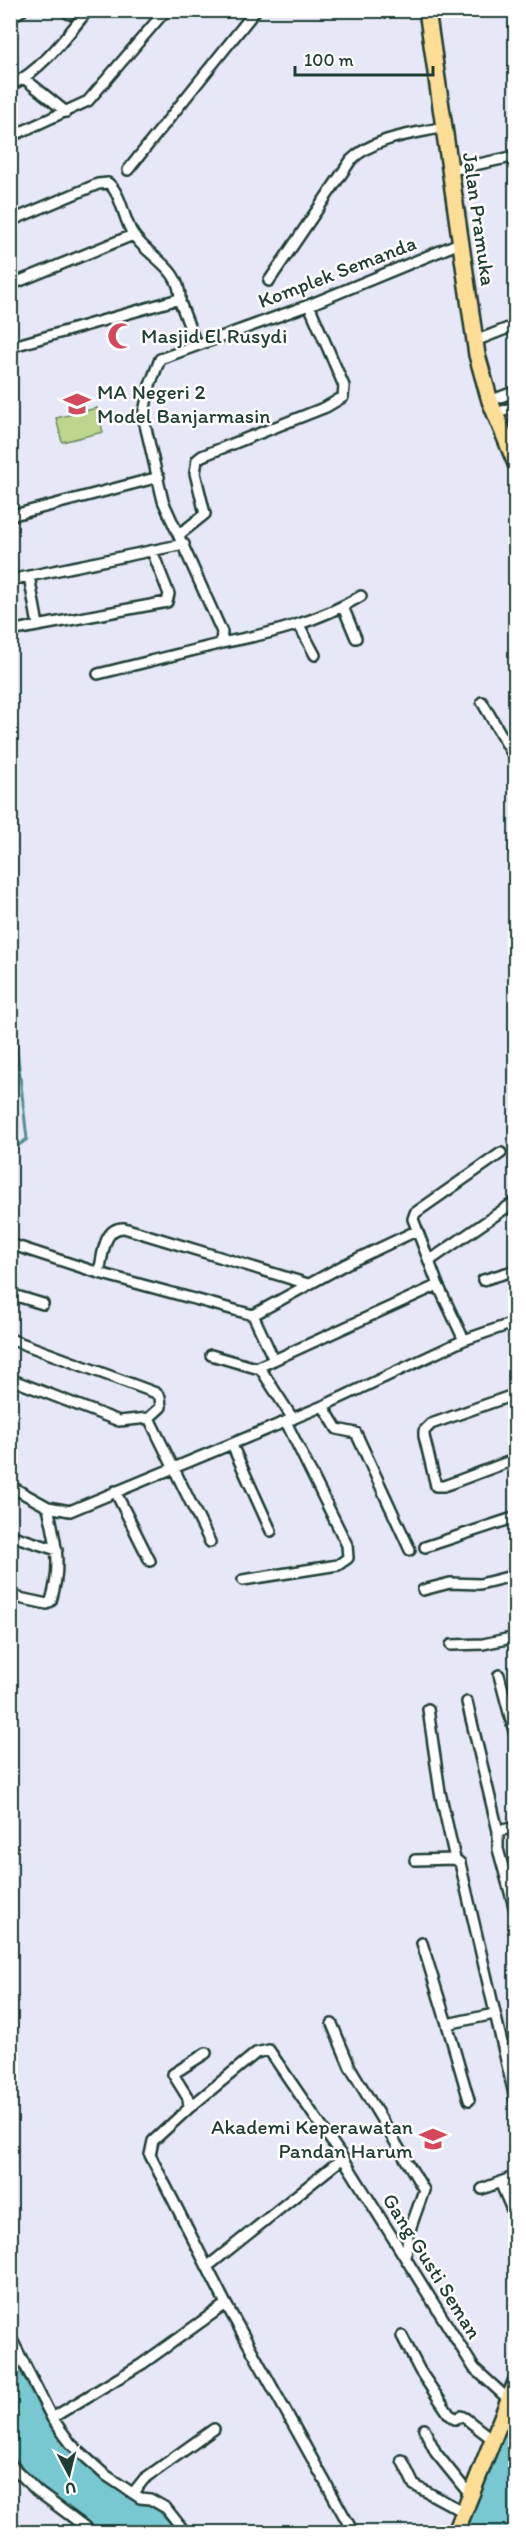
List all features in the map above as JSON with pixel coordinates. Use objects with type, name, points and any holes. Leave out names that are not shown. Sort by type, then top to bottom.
[{"type":"main road","name":"Jalan Pramuka","points":[[427,10],[475,341],[492,407],[516,464]]},
{"type":"main road","points":[[456,2532],[516,2382]]},
{"type":"street","points":[[10,17],[23,10]]},
{"type":"street","points":[[10,86],[25,79],[44,62],[88,10]]},
{"type":"street","points":[[10,137],[78,107],[97,94],[166,10]]},
{"type":"street","points":[[128,170],[256,10]]},
{"type":"street","points":[[25,79],[66,112]]},
{"type":"street","points":[[269,281],[351,160],[360,152],[371,144],[445,127]]},
{"type":"street","points":[[451,170],[516,156]]},
{"type":"street","points":[[10,221],[98,184],[108,183],[133,235],[175,279],[179,288],[180,302],[196,344]]},
{"type":"street","points":[[10,285],[133,235]]},
{"type":"street","name":"Komplek Semanda","points":[[159,477],[143,416],[158,362],[196,344],[309,305],[462,242]]},
{"type":"street","points":[[10,347],[171,300],[180,302]]},
{"type":"street","points":[[180,534],[205,514],[195,473],[197,460],[326,407],[344,397],[344,386],[309,305]]},
{"type":"street","points":[[475,341],[516,325]]},
{"type":"street","points":[[492,407],[516,391]]},
{"type":"street","points":[[492,407],[516,406]]},
{"type":"street","points":[[10,516],[159,477],[163,501],[180,534],[222,632],[221,643]]},
{"type":"street","points":[[10,580],[184,544]]},
{"type":"street","points":[[10,631],[167,602],[169,594],[152,551]]},
{"type":"street","points":[[28,576],[38,625]]},
{"type":"street","points":[[98,674],[299,625],[343,607],[361,596]]},
{"type":"street","points":[[343,607],[356,638]]},
{"type":"street","points":[[299,625],[315,655]]},
{"type":"street","points":[[482,702],[516,760]]},
{"type":"street","points":[[464,1340],[412,1222],[415,1213],[501,1153]]},
{"type":"street","points":[[429,1261],[516,1201]]},
{"type":"street","points":[[99,1273],[110,1232],[116,1228],[124,1228],[308,1284]]},
{"type":"street","points":[[10,1244],[99,1273],[253,1315],[308,1284],[416,1232]]},
{"type":"street","points":[[483,1280],[516,1270]]},
{"type":"street","points":[[211,1355],[260,1368],[438,1285]]},
{"type":"street","points":[[10,1294],[43,1304]]},
{"type":"street","points":[[253,1315],[274,1360]]},
{"type":"street","points":[[10,1486],[48,1507],[70,1511],[115,1491],[232,1446],[464,1340],[516,1322]]},
{"type":"street","points":[[10,1339],[156,1393],[160,1397],[160,1407],[149,1418],[119,1421],[10,1379]]},
{"type":"street","points":[[243,1580],[338,1565],[348,1558],[347,1545],[290,1420],[260,1368]]},
{"type":"street","points":[[516,1394],[431,1424],[424,1431],[424,1436],[436,1486],[444,1486],[516,1459]]},
{"type":"street","points":[[323,1406],[337,1429],[356,1433],[410,1550]]},
{"type":"street","points":[[149,1418],[210,1542]]},
{"type":"street","points":[[232,1446],[271,1531]]},
{"type":"street","points":[[115,1491],[150,1561]]},
{"type":"street","points":[[10,1596],[50,1603],[57,1581],[57,1550],[48,1507]]},
{"type":"street","points":[[425,1547],[516,1517]]},
{"type":"street","points":[[10,1535],[57,1550]]},
{"type":"street","points":[[423,1590],[450,1583],[480,1584],[516,1575]]},
{"type":"street","points":[[451,1645],[483,1644],[516,1637]]},
{"type":"street","points":[[499,1675],[516,1739]]},
{"type":"street","points":[[467,1702],[498,1831],[498,1849],[516,1914]]},
{"type":"street","points":[[428,1709],[440,1792],[455,1859],[460,1863],[516,2103]]},
{"type":"street","points":[[498,1831],[516,1827]]},
{"type":"street","points":[[415,1860],[455,1859]]},
{"type":"street","points":[[423,1943],[469,2100]]},
{"type":"street","points":[[447,2024],[494,2014]]},
{"type":"street","points":[[332,2024],[354,2074],[423,2187],[424,2194],[408,2235],[406,2257]]},
{"type":"street","name":"Gang Gusti Seman","points":[[189,2108],[256,2053],[266,2049],[343,2158],[474,2368],[508,2399]]},
{"type":"street","points":[[206,2053],[173,2074],[188,2098],[189,2108],[153,2140],[150,2155],[226,2304],[352,2532]]},
{"type":"street","points":[[207,2267],[343,2158]]},
{"type":"street","points":[[482,2189],[516,2176]]},
{"type":"street","points":[[500,2182],[515,2217]]},
{"type":"street","points":[[52,2418],[142,2364],[226,2304]]},
{"type":"street","points":[[10,2336],[52,2418],[71,2444],[104,2474],[133,2493],[166,2508],[185,2532]]},
{"type":"street","points":[[402,2336],[420,2371],[449,2414],[455,2419],[461,2416],[465,2418],[492,2439]]},
{"type":"street","points":[[133,2493],[144,2479],[214,2429]]},
{"type":"street","points":[[424,2429],[436,2453],[470,2495]]},
{"type":"street","points":[[402,2460],[414,2485],[464,2512]]},
{"type":"street","points":[[10,2464],[37,2491],[92,2532]]},
{"type":"green space","points":[[97,408],[103,432],[62,442],[56,418]]},
{"type":"water","points":[[10,2353],[50,2426],[100,2476],[135,2501],[153,2505],[179,2532],[102,2532],[40,2489],[11,2453]]},
{"type":"water","points":[[515,2392],[515,2532],[461,2532]]},
{"type":"waterway","points":[[10,985],[27,1139],[10,1152]]},
{"type":"place","name":"Masjid El Rusydi","points":[[121,336]]},
{"type":"place","name":"MA Negeri 2 Model Banjarmasin","points":[[77,404]]},
{"type":"place","name":"Akademi Keperawatan Pandan Harum","points":[[433,2139]]}]
